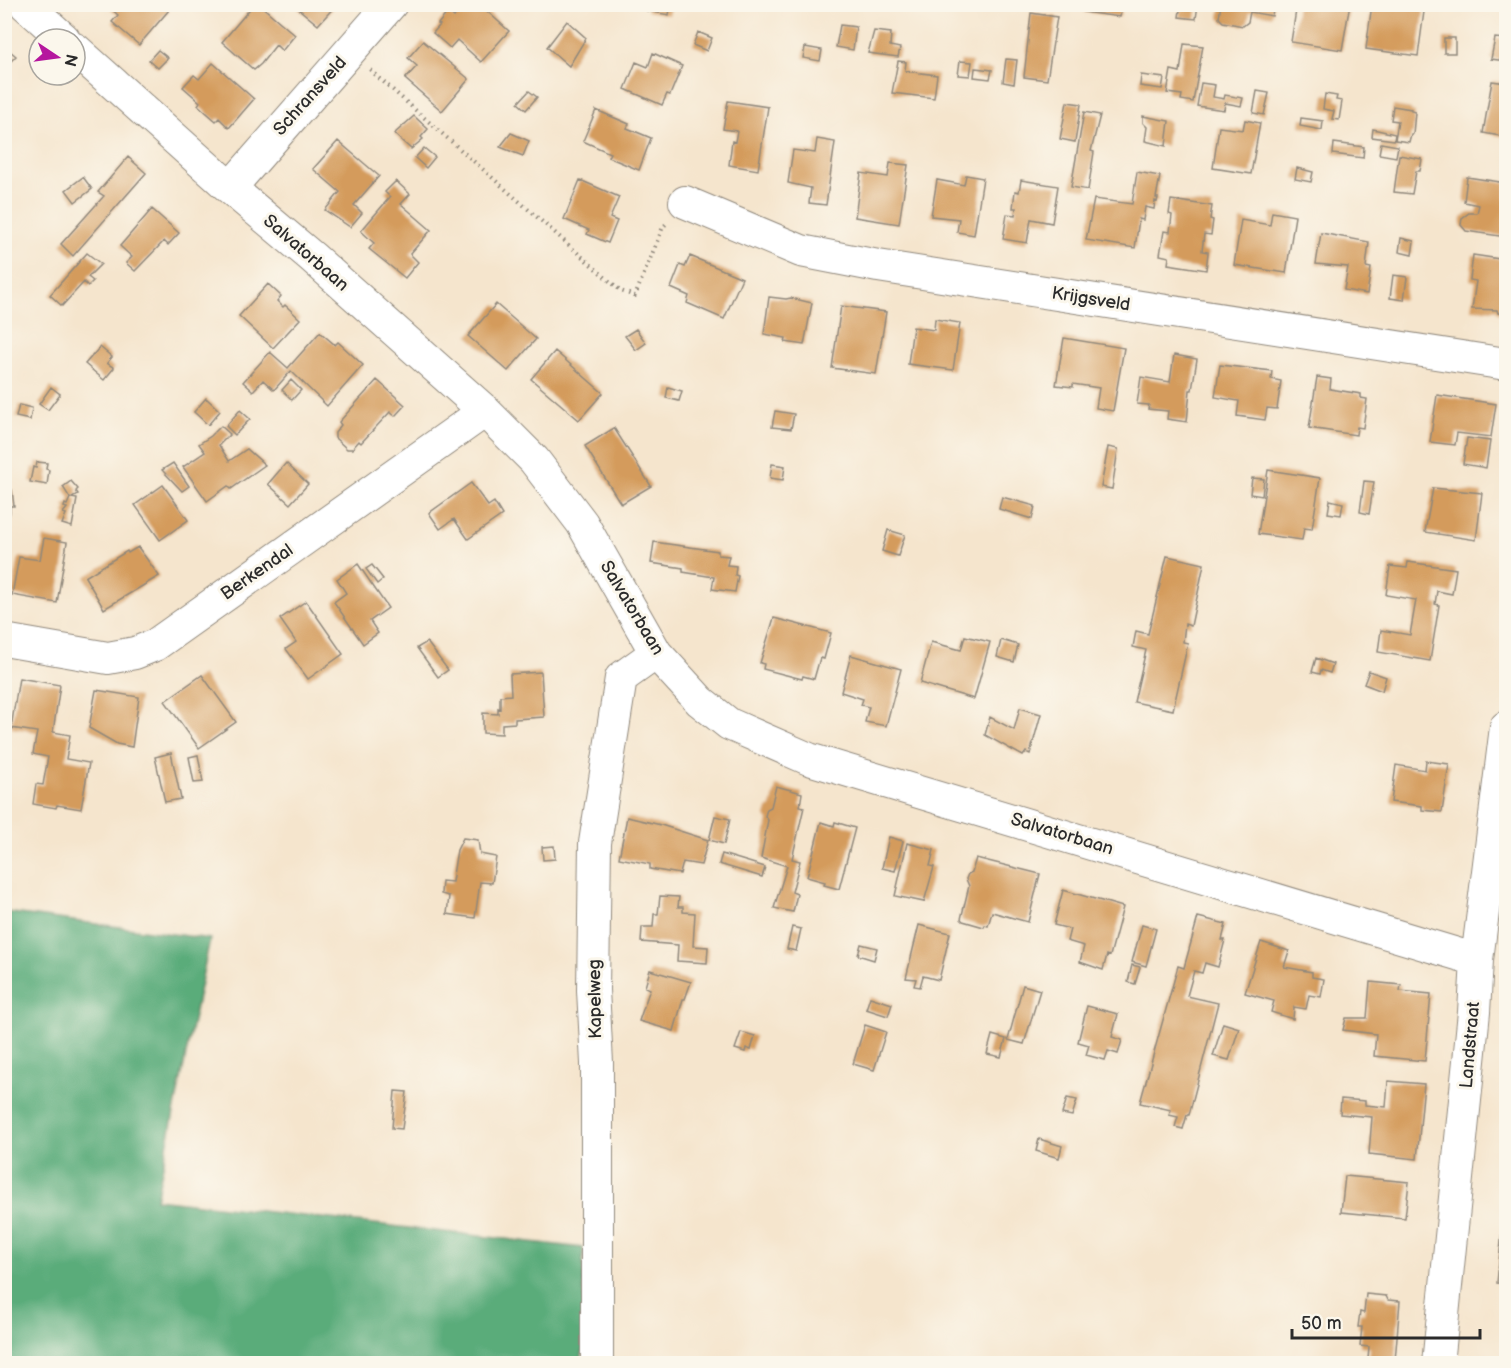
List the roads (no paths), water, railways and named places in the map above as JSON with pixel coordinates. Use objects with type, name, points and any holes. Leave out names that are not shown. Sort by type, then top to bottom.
[{"type":"street","points":[[25,4],[51,27]]},
{"type":"street","name":"Schransveld","points":[[230,188],[391,4]]},
{"type":"street","name":"Salvatorbaan","points":[[87,60],[485,411],[534,460],[582,523],[656,653],[700,701],[729,724],[809,759],[1478,960]]},
{"type":"street","name":"Krijgsveld","points":[[685,202],[801,251],[878,266],[1506,364]]},
{"type":"street","name":"Berkendal","points":[[4,640],[108,658],[135,653],[155,645],[485,411]]},
{"type":"street","name":"Kapelweg","points":[[597,1364],[597,1064],[592,990],[595,843],[621,678],[656,653]]},
{"type":"street","name":"Landstraat","points":[[1438,1364],[1478,960],[1506,727]]}]
